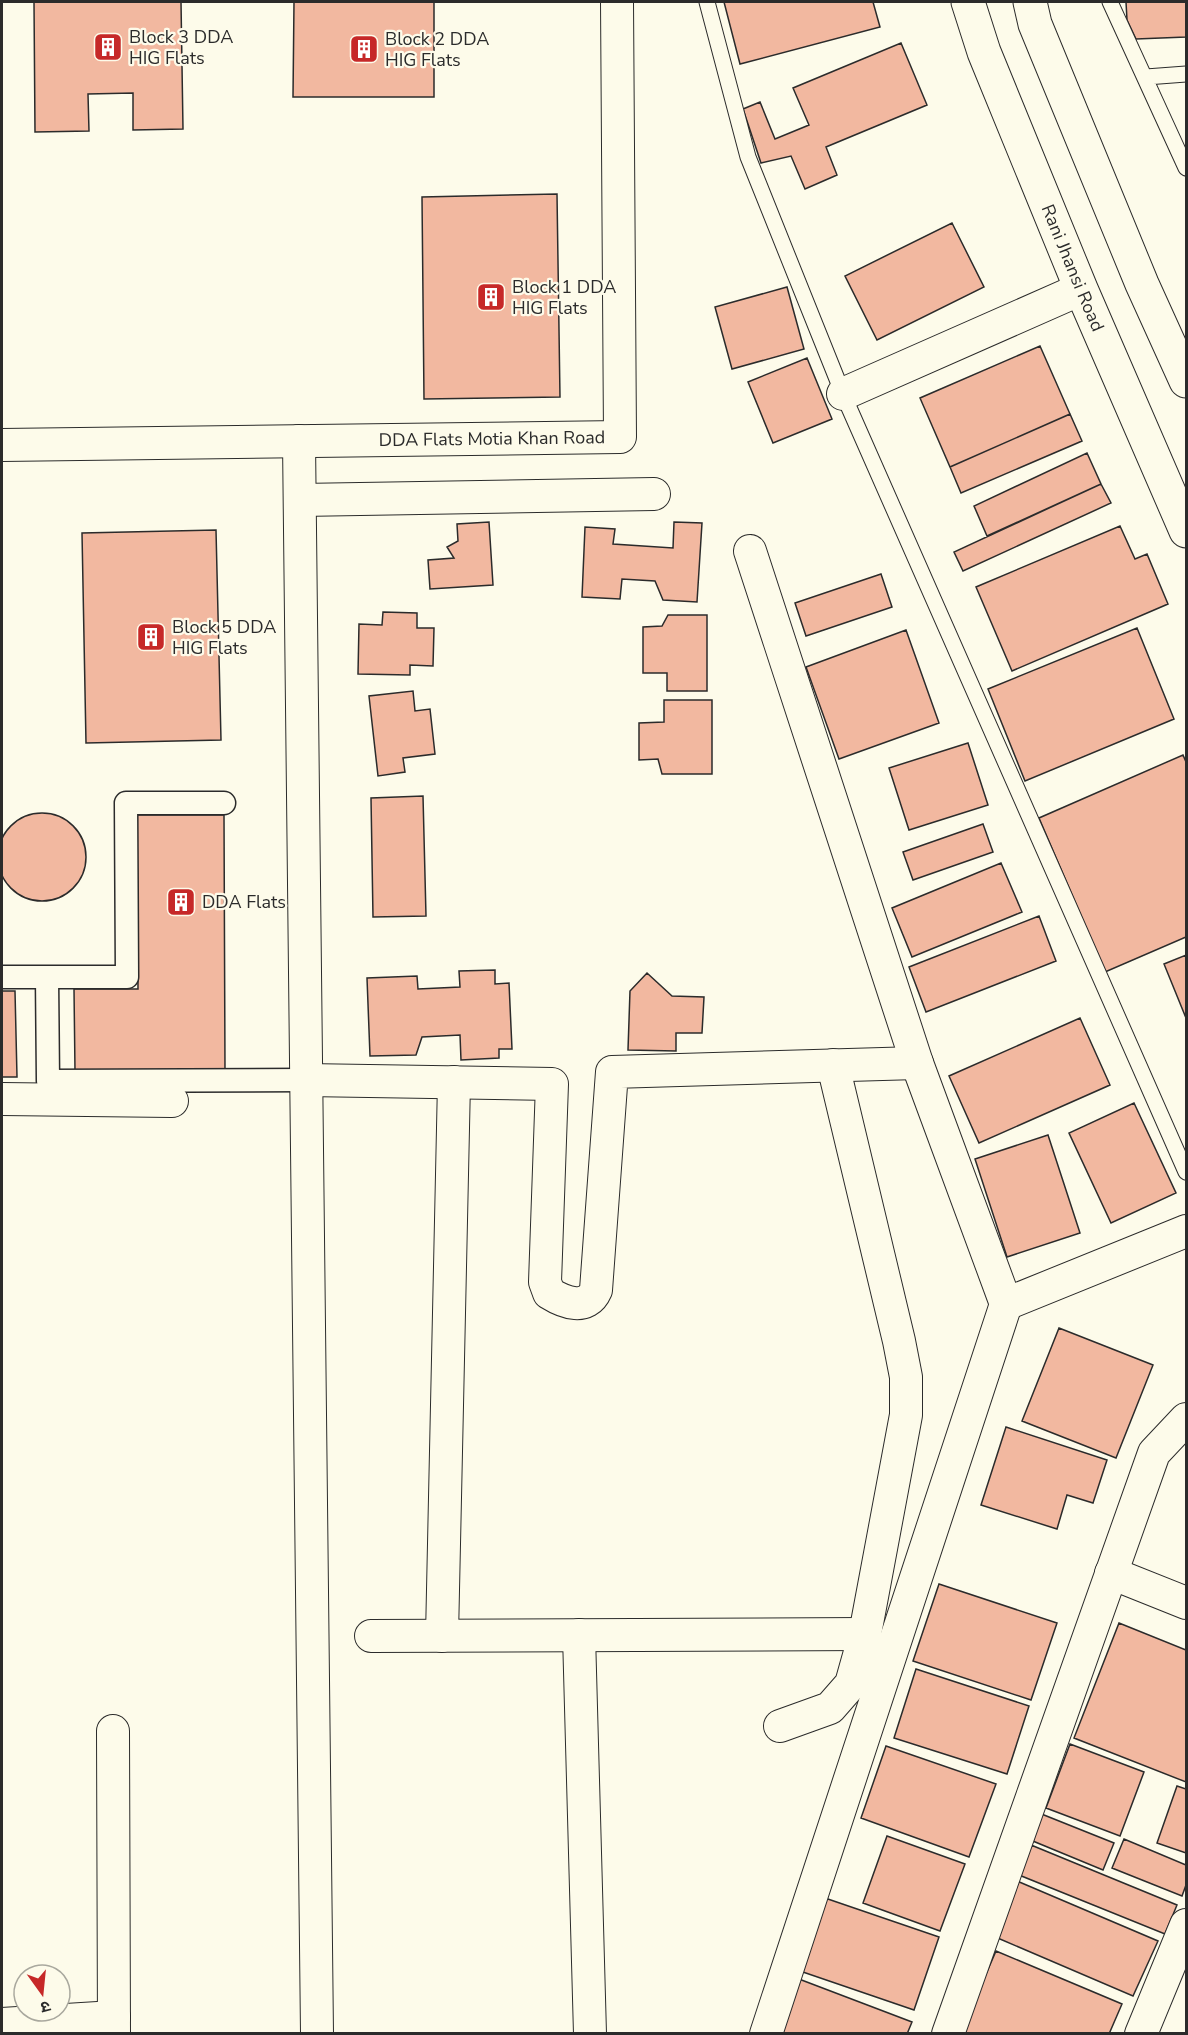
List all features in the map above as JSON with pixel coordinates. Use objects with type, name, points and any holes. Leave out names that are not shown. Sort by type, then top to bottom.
[{"type":"main road","name":"Rani Jhansi Road","points":[[968,2],[984,52],[1081,289],[1186,531]]},
{"type":"main road","points":[[1030,2],[1035,24],[1142,284],[1186,381]]},
{"type":"street","name":"DDA Flats Motia Khan Road","points":[[2,445],[620,437],[616,2]]},
{"type":"street","points":[[843,394],[1081,289]]},
{"type":"street","points":[[299,441],[317,2034]]},
{"type":"street","points":[[300,500],[654,494]]},
{"type":"street","points":[[750,551],[917,1063],[1006,1304],[766,2034]]},
{"type":"street","points":[[2,977],[127,977],[126,803],[224,803]]},
{"type":"street","points":[[46,977],[48,1081],[306,1080],[552,1084],[545,1282],[549,1293],[563,1300],[582,1304],[593,1298],[596,1290],[612,1072],[917,1063]]},
{"type":"street","points":[[780,1726],[830,1708],[851,1684],[865,1634],[906,1415],[906,1377],[833,1065]]},
{"type":"street","points":[[442,1636],[454,1082]]},
{"type":"street","points":[[2,1099],[172,1101]]},
{"type":"street","points":[[1006,1304],[1186,1231]]},
{"type":"street","points":[[948,2034],[1154,1453],[1186,1419]]},
{"type":"street","points":[[1111,1573],[1186,1603]]},
{"type":"street","points":[[371,1636],[865,1634]]},
{"type":"street","points":[[579,1635],[590,2034]]},
{"type":"street","points":[[2,2024],[114,2025],[112,1731]]},
{"type":"street","points":[[1141,2034],[1186,1925]]},
{"type":"lane","points":[[707,2],[748,157],[843,394],[1186,1172]]},
{"type":"lane","points":[[1110,2],[1186,168]]},
{"type":"lane","points":[[1146,77],[1186,74]]},
{"type":"building","name":"Block 3 DDA HIG Flats","points":[[34,2],[181,2],[183,129],[133,130],[133,93],[88,94],[89,131],[35,132]]},
{"type":"building","name":"Block 2 DDA HIG Flats","points":[[294,2],[434,2],[434,97],[293,97]]},
{"type":"building","points":[[724,2],[873,2],[880,27],[740,64]]},
{"type":"building","points":[[1126,2],[1186,2],[1186,37],[1136,39],[1127,20]]},
{"type":"building","points":[[901,43],[927,105],[826,147],[837,175],[805,189],[791,156],[761,163],[743,109],[760,102],[775,139],[809,125],[793,88]]},
{"type":"building","name":"Block 1 DDA HIG Flats","points":[[557,194],[560,397],[424,399],[422,197]]},
{"type":"building","points":[[952,223],[984,287],[877,340],[845,276]]},
{"type":"building","points":[[787,287],[804,349],[732,369],[715,307]]},
{"type":"building","points":[[1040,346],[1070,414],[950,467],[920,398]]},
{"type":"building","points":[[807,358],[832,419],[773,443],[748,382]]},
{"type":"building","points":[[1070,414],[1082,441],[961,493],[950,467]]},
{"type":"building","points":[[1087,453],[1101,484],[987,536],[974,506]]},
{"type":"building","points":[[1101,484],[1111,503],[963,571],[954,552]]},
{"type":"building","points":[[489,522],[493,585],[430,589],[428,560],[454,558],[447,547],[458,541],[457,524]]},
{"type":"building","points":[[674,522],[702,523],[697,602],[663,600],[655,581],[622,579],[620,599],[582,597],[585,527],[615,529],[613,544],[673,548]]},
{"type":"building","points":[[1120,526],[1135,559],[1147,554],[1168,604],[1012,671],[976,587]]},
{"type":"building","name":"Block 5 DDA HIG Flats","points":[[216,530],[221,740],[86,743],[82,533]]},
{"type":"building","points":[[881,574],[892,607],[806,636],[795,603]]},
{"type":"building","points":[[383,612],[417,613],[417,628],[434,628],[433,666],[410,665],[410,675],[358,674],[359,624],[382,625]]},
{"type":"building","points":[[668,615],[707,615],[707,691],[667,691],[667,673],[643,673],[643,627],[662,626]]},
{"type":"building","points":[[1137,628],[1174,719],[1025,781],[988,689]]},
{"type":"building","points":[[906,630],[939,723],[839,759],[806,667]]},
{"type":"building","points":[[413,691],[415,711],[430,709],[435,754],[403,758],[405,772],[378,776],[369,696]]},
{"type":"building","points":[[664,700],[712,700],[712,774],[662,774],[658,759],[639,760],[639,723],[664,722]]},
{"type":"building","points":[[968,743],[988,805],[909,830],[889,768]]},
{"type":"building","points":[[1183,755],[1186,762],[1186,937],[1105,972],[1039,818]]},
{"type":"building","points":[[423,796],[426,916],[373,917],[371,798]]},
{"type":"building","points":[[42,813],[67,820],[79,832],[86,857],[79,882],[67,894],[42,901],[17,894],[5,882],[-2,857],[5,832],[17,820]]},
{"type":"building","name":"DDA Flats","points":[[137,815],[224,815],[225,1070],[75,1071],[74,989],[138,989]]},
{"type":"building","points":[[983,824],[993,852],[913,880],[903,852]]},
{"type":"building","points":[[1001,863],[1022,912],[912,957],[892,908]]},
{"type":"building","points":[[1039,916],[1056,961],[926,1012],[909,967]]},
{"type":"building","points":[[1186,955],[1186,1018],[1164,964]]},
{"type":"building","points":[[495,970],[495,984],[509,983],[512,1049],[499,1049],[499,1058],[461,1060],[460,1035],[422,1037],[416,1055],[370,1056],[367,978],[417,976],[418,989],[460,987],[459,971]]},
{"type":"building","points":[[647,973],[672,996],[704,997],[702,1033],[676,1033],[676,1051],[628,1050],[630,991]]},
{"type":"building","points":[[2,991],[15,991],[17,1077],[2,1077]]},
{"type":"building","points":[[1080,1018],[1110,1085],[979,1143],[949,1076]]},
{"type":"building","points":[[1134,1103],[1176,1193],[1111,1223],[1069,1133]]},
{"type":"building","points":[[1048,1135],[1080,1233],[1007,1257],[975,1159]]},
{"type":"building","points":[[1059,1328],[1153,1365],[1116,1458],[1022,1421]]},
{"type":"building","points":[[1006,1427],[1107,1460],[1093,1503],[1067,1495],[1057,1529],[981,1505]]},
{"type":"building","points":[[939,1584],[1057,1623],[1031,1700],[913,1661]]},
{"type":"building","points":[[1119,1623],[1186,1650],[1186,1782],[1074,1738]]},
{"type":"building","points":[[916,1669],[1029,1706],[1007,1774],[894,1738]]},
{"type":"building","points":[[1070,1744],[1144,1772],[1120,1836],[1046,1808]]},
{"type":"building","points":[[886,1746],[996,1784],[969,1857],[861,1818]]},
{"type":"building","points":[[1177,1786],[1186,1789],[1186,1853],[1157,1843]]},
{"type":"building","points":[[1039,1813],[1114,1843],[1103,1870],[1028,1839]]},
{"type":"building","points":[[887,1836],[965,1864],[940,1931],[863,1903]]},
{"type":"building","points":[[1124,1839],[1186,1865],[1186,1885],[1182,1896],[1112,1868]]},
{"type":"building","points":[[1031,1845],[1177,1905],[1165,1934],[1019,1875]]},
{"type":"building","points":[[1017,1881],[1158,1941],[1133,1996],[993,1936]]},
{"type":"building","points":[[822,1897],[939,1937],[914,2010],[797,1970]]},
{"type":"building","points":[[996,1951],[1122,2004],[1109,2034],[960,2034]]},
{"type":"building","points":[[791,1976],[912,2022],[907,2034],[769,2034]]},
{"type":"place","name":"Block 3 DDA HIG Flats","points":[[108,47]]},
{"type":"place","name":"Block 2 DDA HIG Flats","points":[[364,49]]},
{"type":"place","name":"Block 1 DDA HIG Flats","points":[[491,297]]},
{"type":"place","name":"Block 5 DDA HIG Flats","points":[[151,637]]},
{"type":"place","name":"DDA Flats","points":[[181,902]]}]
